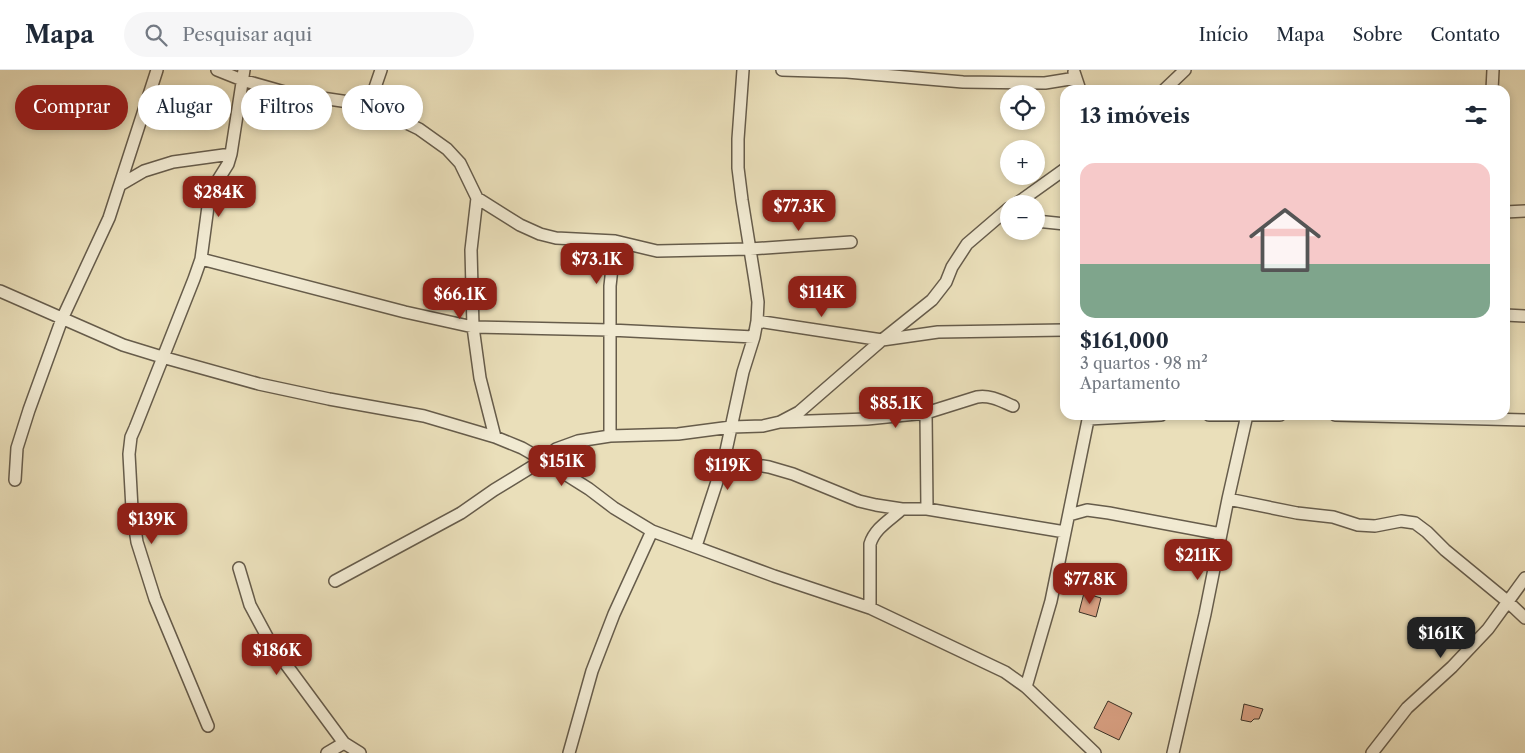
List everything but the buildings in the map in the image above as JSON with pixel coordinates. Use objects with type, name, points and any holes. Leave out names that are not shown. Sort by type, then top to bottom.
[{"type":"street","points":[[15,480],[17,448],[29,410],[62,319],[108,218],[157,70]]},
{"type":"street","points":[[217,70],[243,75],[288,93],[342,101]]},
{"type":"street","points":[[376,85],[381,70]]},
{"type":"street","points":[[696,546],[724,460],[743,372],[757,321],[757,295],[738,168],[738,139],[744,70]]},
{"type":"street","points":[[782,70],[847,72],[963,82],[1045,83],[1075,74]]},
{"type":"street","points":[[1169,85],[1185,70]]},
{"type":"street","points":[[1492,85],[1493,70]]},
{"type":"street","points":[[208,726],[155,599],[137,542],[132,509],[129,454],[131,437],[201,259],[209,199],[228,164],[231,154],[243,75]]},
{"type":"street","points":[[420,130],[446,149],[460,163],[477,198],[472,250],[473,327],[480,378],[495,438]]},
{"type":"street","points":[[120,185],[144,171],[173,162],[231,154]]},
{"type":"street","points":[[1029,195],[1060,173]]},
{"type":"street","points":[[477,198],[520,225],[540,234],[556,238],[615,241],[657,251],[750,249],[851,242]]},
{"type":"street","points":[[1510,212],[1525,211]]},
{"type":"street","points":[[780,422],[799,412],[882,340],[932,300],[946,282],[952,267],[967,244],[1000,218]]},
{"type":"street","points":[[1045,222],[1060,223]]},
{"type":"street","points":[[610,436],[610,286],[615,241]]},
{"type":"street","points":[[201,259],[406,312],[473,327],[610,330],[754,337]]},
{"type":"street","points":[[0,291],[123,345],[162,357],[276,388],[424,416],[522,448],[652,531],[774,576],[870,608],[1005,672],[1026,688],[1095,753]]},
{"type":"street","points":[[1510,315],[1525,316]]},
{"type":"street","points":[[757,321],[882,340],[938,332],[1060,330]]},
{"type":"street","points":[[335,581],[461,513],[543,460],[556,449],[578,441],[610,436],[678,434],[732,427],[763,426],[780,422],[867,419],[926,413],[985,396],[1013,406]]},
{"type":"street","points":[[926,413],[927,509]]},
{"type":"street","points":[[1026,688],[1051,601],[1088,420]]},
{"type":"street","points":[[1172,753],[1205,614],[1246,420]]},
{"type":"street","points":[[1510,420],[1525,420]]},
{"type":"street","points":[[724,460],[769,467],[793,474],[860,501],[876,505],[902,509],[927,509],[1065,532]]},
{"type":"street","points":[[1073,498],[1087,510]]},
{"type":"street","points":[[1228,498],[1333,517],[1358,525],[1375,526],[1401,521],[1415,523],[1475,576],[1507,600],[1525,618]]},
{"type":"street","points":[[870,608],[870,544],[872,537],[876,531],[902,509]]},
{"type":"street","points":[[1069,515],[1087,510],[1221,534]]},
{"type":"street","points":[[568,753],[592,671],[614,614],[652,531]]},
{"type":"street","points":[[239,568],[250,605],[271,644],[344,743],[360,753]]},
{"type":"street","points":[[1372,753],[1407,708],[1452,667],[1488,629],[1507,600],[1525,578]]},
{"type":"street","points":[[327,753],[344,743]]}]
